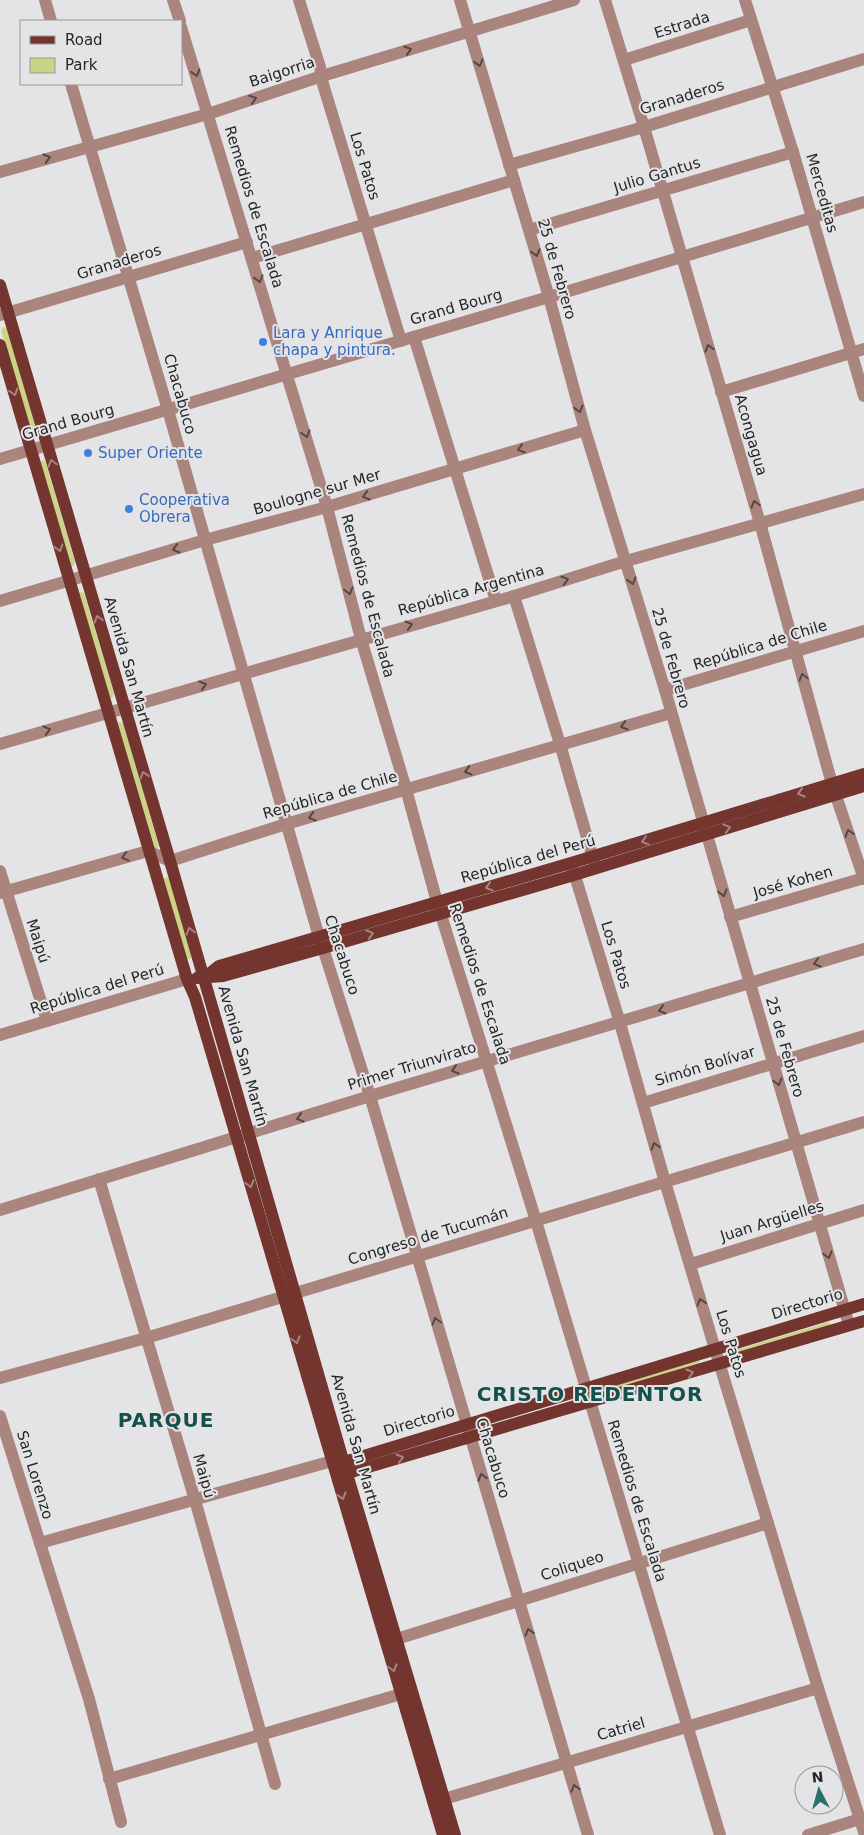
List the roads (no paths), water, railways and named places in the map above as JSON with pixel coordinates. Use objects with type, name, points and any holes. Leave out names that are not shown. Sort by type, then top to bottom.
[{"type":"main road","name":"Avenida San Martín","points":[[0,285],[4,314],[47,445],[204,978],[242,1135]]},
{"type":"main road","name":"Avenida San Martín","points":[[0,345],[187,979],[195,997],[242,1135],[439,1800],[443,1835]]},
{"type":"main road","name":"República del Perú","points":[[187,979],[223,976],[321,943],[834,789],[864,774]]},
{"type":"main road","name":"República del Perú","points":[[834,789],[864,786]]},
{"type":"main road","name":"Directorio","points":[[340,1468],[466,1424],[864,1304]]},
{"type":"main road","name":"Directorio","points":[[340,1468],[470,1438],[864,1321]]},
{"type":"main road","name":"Avenida San Martín","points":[[392,1641],[401,1694],[439,1800],[454,1835]]},
{"type":"street","points":[[45,0],[52,20]]},
{"type":"street","points":[[173,0],[180,20]]},
{"type":"street","name":"Los Patos","points":[[299,0],[401,341]]},
{"type":"street","name":"25 de Febrero","points":[[460,0],[549,297],[585,430],[665,690],[849,1325]]},
{"type":"street","name":"Baigorria","points":[[0,172],[208,114],[322,76],[574,0]]},
{"type":"street","name":"Acongagua","points":[[605,0],[760,523],[834,789],[864,879]]},
{"type":"street","name":"Merceditas","points":[[745,0],[813,217],[864,396]]},
{"type":"street","name":"Estrada","points":[[624,60],[750,20]]},
{"type":"street","name":"Remedios de Escalada","points":[[182,30],[327,507],[361,639],[406,789],[438,908],[536,1220],[720,1835]]},
{"type":"street","name":"Granaderos","points":[[510,165],[644,127],[864,59]]},
{"type":"street","name":"Chacabuco","points":[[71,85],[168,410],[321,943],[370,1096],[588,1835]]},
{"type":"street","name":"Julio Gantus","points":[[529,230],[793,152]]},
{"type":"street","points":[[252,258],[514,180]]},
{"type":"street","name":"Grand Bourg","points":[[0,459],[864,202]]},
{"type":"street","name":"Granaderos","points":[[4,314],[247,242]]},
{"type":"street","points":[[414,337],[496,600]]},
{"type":"street","points":[[721,392],[864,349]]},
{"type":"street","name":"Boulogne sur Mer","points":[[0,601],[205,540],[327,507],[585,430]]},
{"type":"street","name":"República Argentina","points":[[0,744],[514,596],[626,561],[864,494]]},
{"type":"street","points":[[514,596],[560,744],[593,862]]},
{"type":"street","name":"República de Chile","points":[[665,690],[864,631]]},
{"type":"street","name":"República de Chile","points":[[170,861],[286,824],[671,713]]},
{"type":"street","points":[[3,893],[148,850],[170,861]]},
{"type":"street","name":"Los Patos","points":[[572,869],[620,1023],[715,1349],[862,1826]]},
{"type":"street","name":"Maipú","points":[[0,871],[3,893],[47,1021]]},
{"type":"street","name":"José Kohen","points":[[730,917],[864,879]]},
{"type":"street","name":"Primer Triunvirato","points":[[0,1210],[370,1096],[864,949]]},
{"type":"street","name":"República del Perú","points":[[0,1035],[187,979]]},
{"type":"street","name":"Simón Bolívar","points":[[643,1103],[772,1062],[864,1036]]},
{"type":"street","name":"Congreso de Tucumán","points":[[0,1378],[146,1338],[864,1122]]},
{"type":"street","name":"Maipú","points":[[99,1179],[194,1500],[275,1784]]},
{"type":"street","name":"Juan Argüelles","points":[[690,1264],[864,1210]]},
{"type":"street","name":"San Lorenzo","points":[[0,1416],[89,1699],[121,1822]]},
{"type":"street","name":"Directorio","points":[[40,1543],[194,1500],[340,1468]]},
{"type":"street","name":"Coliqueo","points":[[392,1641],[638,1562],[768,1523]]},
{"type":"street","name":"Catriel","points":[[439,1800],[818,1688]]},
{"type":"street","points":[[109,1779],[401,1694]]},
{"type":"street","points":[[808,1835],[862,1826]]},
{"type":"place","name":"Lara y Anrique chapa y pintura.","points":[[263,342]]},
{"type":"place","name":"Super Oriente","points":[[88,453]]},
{"type":"place","name":"Cooperativa Obrera","points":[[129,509]]},
{"type":"district","name":"CRISTO REDENTOR","points":[[590,1394]]},
{"type":"district","name":"PARQUE","points":[[166,1420]]}]
